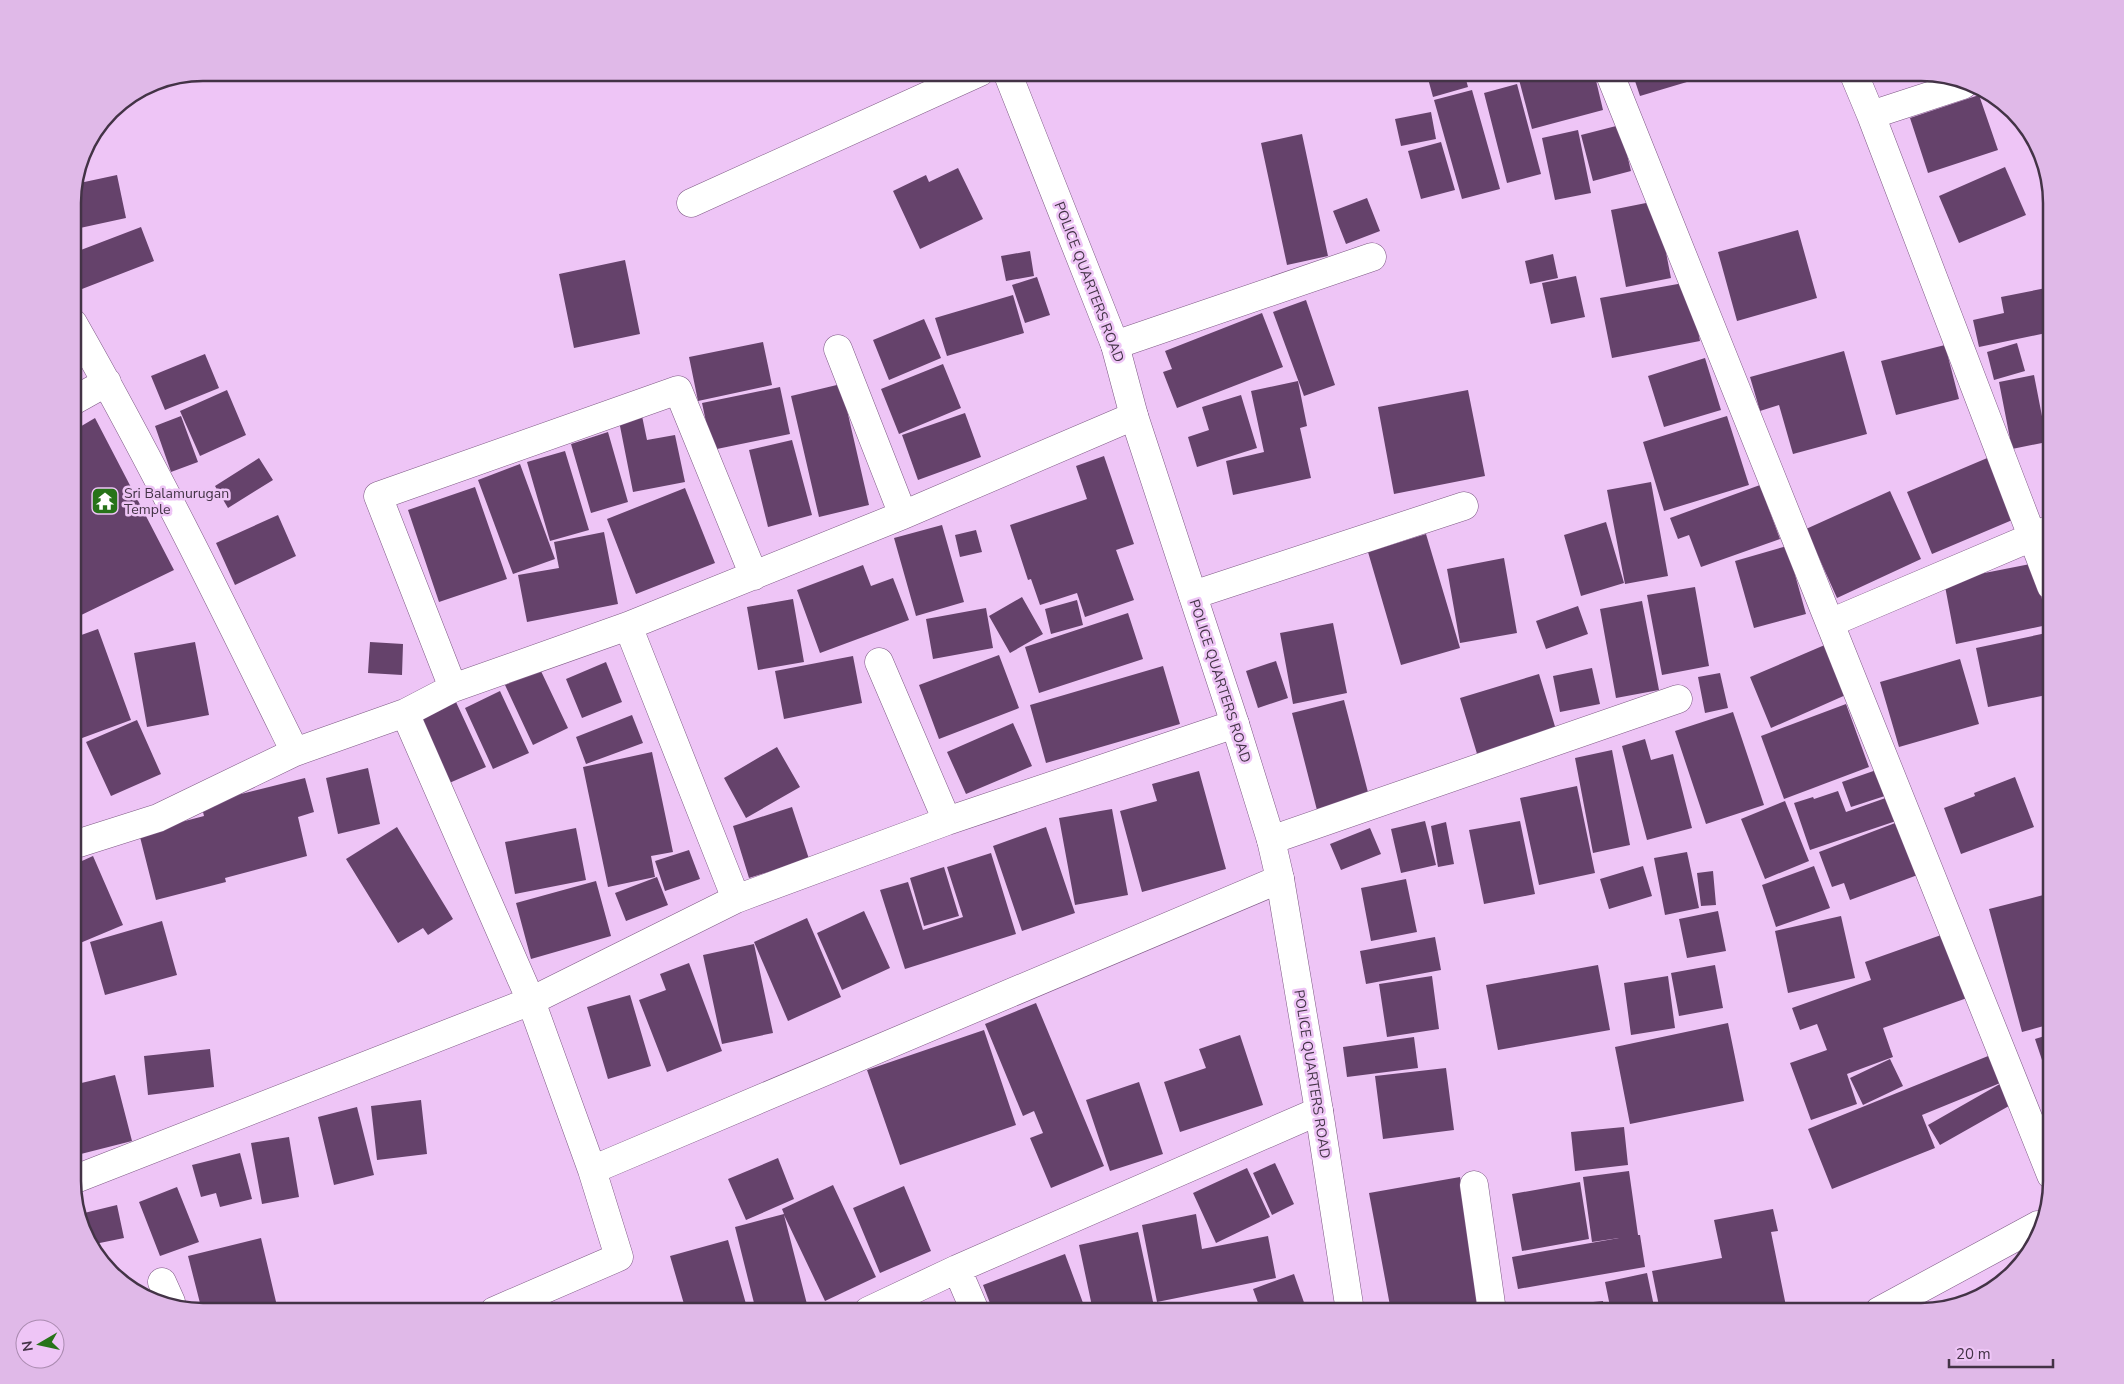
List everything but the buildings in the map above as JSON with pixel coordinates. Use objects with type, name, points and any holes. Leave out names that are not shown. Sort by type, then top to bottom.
[{"type":"street","points":[[691,203],[960,81]]},
{"type":"street","name":"POLICE QUARTERS ROAD","points":[[1011,81],[1115,346],[1134,416],[1271,840],[1280,879],[1319,1111],[1349,1303]]},
{"type":"street","points":[[1613,81],[2043,1153]]},
{"type":"street","points":[[1830,623],[2042,533],[1857,81]]},
{"type":"street","points":[[1871,115],[1957,87]]},
{"type":"street","points":[[1115,346],[1372,257]]},
{"type":"street","points":[[82,339],[198,555],[295,752]]},
{"type":"street","points":[[838,349],[903,515]]},
{"type":"street","points":[[82,396],[106,382]]},
{"type":"street","points":[[453,688],[378,496],[678,390],[754,576]]},
{"type":"street","points":[[82,842],[158,818],[295,752],[405,713],[453,688],[628,626],[754,576],[903,515],[1134,416]]},
{"type":"street","points":[[1192,595],[1464,506]]},
{"type":"street","points":[[628,626],[736,899]]},
{"type":"street","points":[[879,662],[947,821]]},
{"type":"street","points":[[1271,840],[1678,699]]},
{"type":"street","points":[[405,713],[531,1001],[592,1170],[619,1258],[515,1303]]},
{"type":"street","points":[[82,1176],[531,1001],[736,899],[947,821],[1235,724]]},
{"type":"street","points":[[592,1170],[1280,879]]},
{"type":"street","points":[[887,1303],[957,1269],[1319,1111]]},
{"type":"street","points":[[1474,1184],[1491,1303]]},
{"type":"street","points":[[1895,1303],[2033,1228]]},
{"type":"street","points":[[957,1269],[971,1303]]},
{"type":"place","name":"Sri Balamurugan Temple","points":[[105,501]]}]
